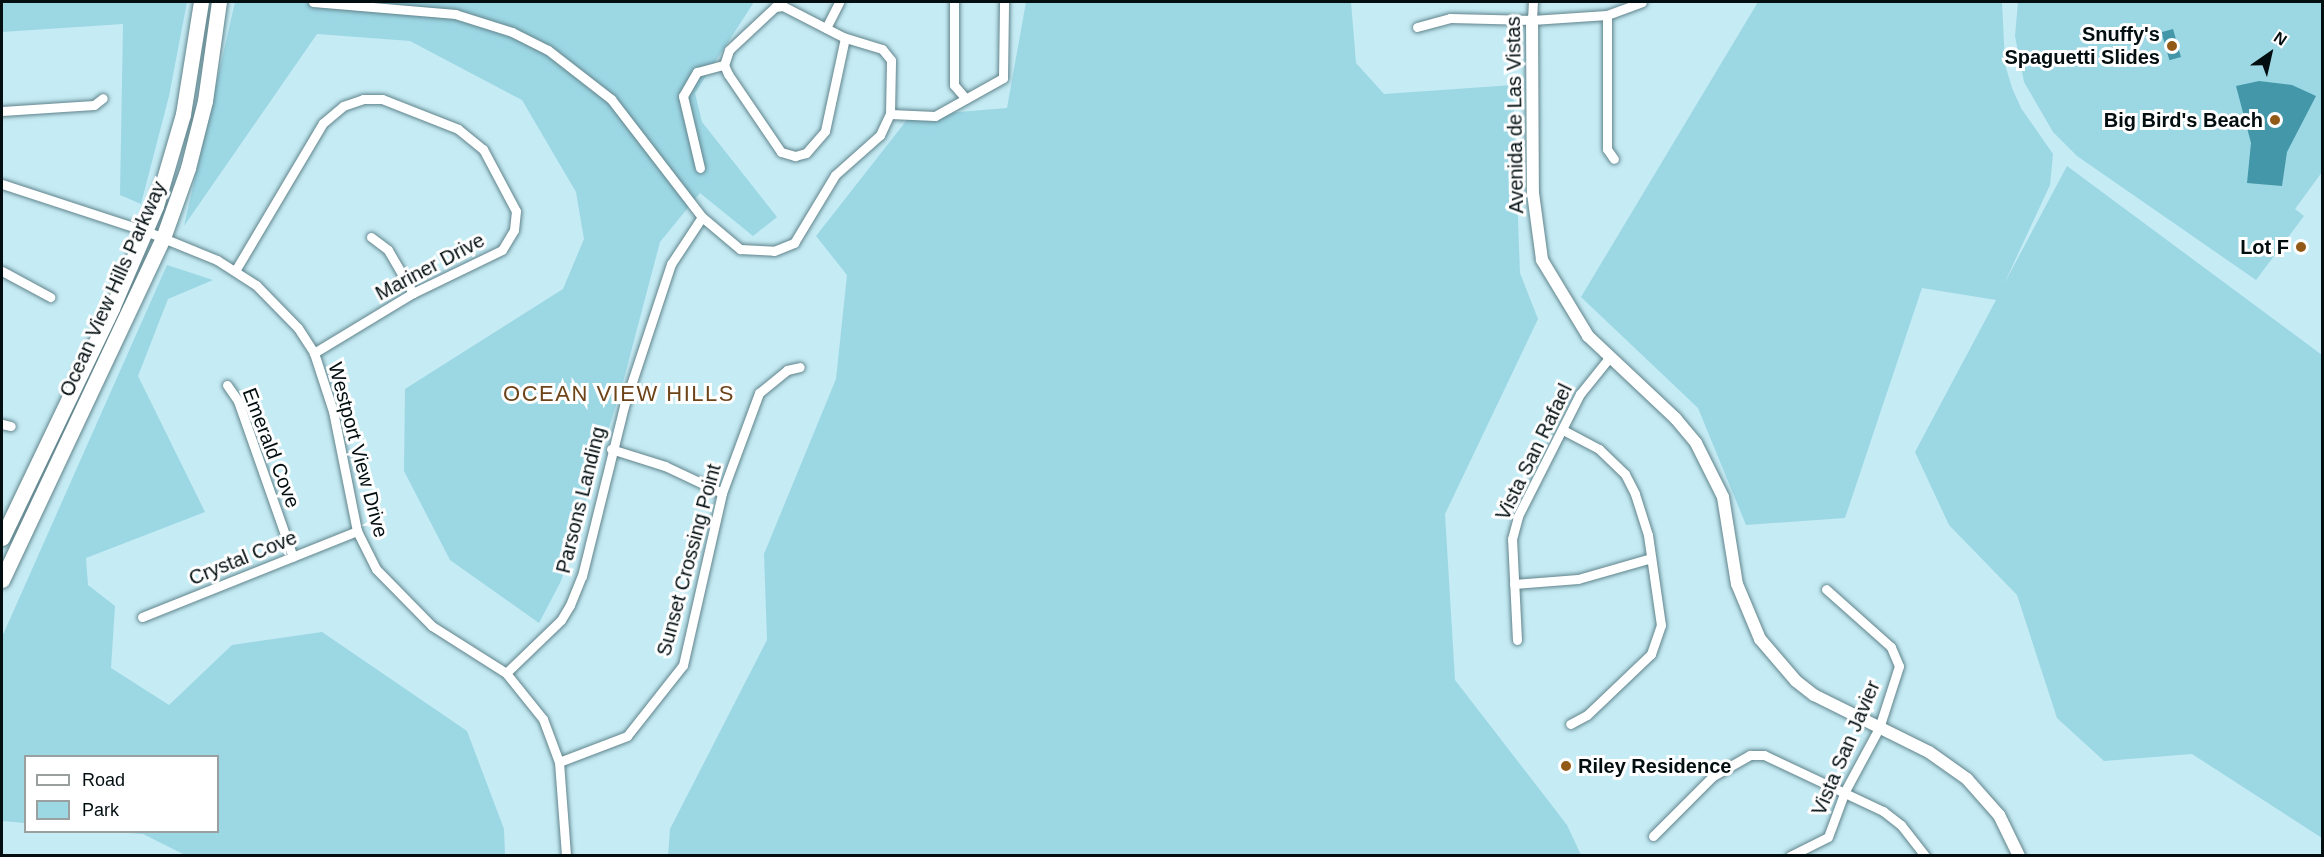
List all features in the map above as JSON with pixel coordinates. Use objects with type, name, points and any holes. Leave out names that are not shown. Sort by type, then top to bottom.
[{"type":"main road","name":"Ocean View Hills Parkway","points":[[2,580],[155,235],[183,114],[201,2]]},
{"type":"main road","name":"Ocean View Hills Parkway","points":[[2,538],[5,522],[188,168],[205,101],[219,2]]},
{"type":"street","points":[[313,2],[454,14],[494,25],[548,50],[589,79],[625,113],[702,217],[740,249],[774,251],[794,243],[835,176],[880,135],[890,114],[891,60],[882,49],[845,38],[792,8],[775,7],[729,50],[724,65]]},
{"type":"street","points":[[826,28],[839,2]]},
{"type":"street","points":[[954,2],[954,85],[966,99]]},
{"type":"street","points":[[890,114],[935,116],[1003,78],[1004,2]]},
{"type":"street","name":"Avenida de Las Vistas","points":[[1533,2],[1533,194],[1542,260],[1588,336],[1676,418],[1710,469],[1723,497],[1737,584],[1760,639],[1796,681],[1832,707],[1942,760],[1967,779],[1999,815],[2019,855]]},
{"type":"street","points":[[1417,27],[1449,18],[1532,20],[1607,15],[1642,2]]},
{"type":"street","points":[[1607,15],[1607,150],[1614,159]]},
{"type":"street","points":[[724,65],[781,152],[795,156],[806,153],[825,131],[845,38]]},
{"type":"street","points":[[700,168],[683,96],[697,72],[724,65]]},
{"type":"street","points":[[2,111],[94,105],[103,98]]},
{"type":"street","name":"Mariner Drive","points":[[235,271],[326,118],[350,102],[382,99],[471,137],[483,149],[516,211],[514,230],[502,250],[413,294],[314,352]]},
{"type":"street","name":"Westport View Drive","points":[[2,183],[155,235],[235,271],[275,304],[314,352],[333,411],[357,531],[376,569],[410,607],[506,673],[543,719],[559,762],[566,855]]},
{"type":"street","name":"Parsons Landing","points":[[506,673],[561,620],[570,605],[582,576],[611,449],[671,264],[702,217]]},
{"type":"street","points":[[371,237],[388,250],[413,294]]},
{"type":"street","points":[[2,271],[50,297]]},
{"type":"street","name":"Vista San Rafael","points":[[1517,640],[1512,539],[1518,516],[1580,394],[1609,358]]},
{"type":"street","name":"Sunset Crossing Point","points":[[559,762],[627,736],[683,665],[722,493],[759,393],[787,369],[800,367]]},
{"type":"street","name":"Emerald Cove","points":[[226,385],[238,401],[293,557]]},
{"type":"street","points":[[1563,430],[1599,449],[1625,474],[1640,507],[1651,558],[1661,625],[1651,654],[1587,715],[1570,724]]},
{"type":"street","points":[[611,449],[665,466],[722,493]]},
{"type":"street","points":[[5,522],[24,532]]},
{"type":"street","name":"Crystal Cove","points":[[142,616],[357,531]]},
{"type":"street","points":[[1514,584],[1578,579],[1651,558]]},
{"type":"street","name":"Vista San Javier","points":[[1790,855],[1828,837],[1845,791],[1879,728],[1899,666],[1891,647],[1826,589]]},
{"type":"street","points":[[1653,836],[1713,776],[1750,755],[1778,758],[1845,791],[1902,825],[1925,855]]},
{"type":"green space","points":[[2,2],[187,2],[169,96],[141,204],[120,195],[123,24],[2,32]]},
{"type":"green space","points":[[235,2],[754,2],[695,93],[702,122],[777,217],[753,236],[700,193],[660,242],[622,386],[561,581],[539,623],[450,560],[404,471],[405,389],[563,289],[584,239],[576,192],[522,100],[410,41],[317,34],[184,226]]},
{"type":"green space","points":[[1026,2],[1351,2],[1356,63],[1384,94],[1513,85],[1520,273],[1538,319],[1445,514],[1455,680],[1567,825],[1581,855],[668,856],[670,829],[767,640],[764,554],[836,379],[847,275],[816,236],[910,116],[1007,108]]},
{"type":"green space","points":[[1758,2],[2002,2],[2005,64],[2012,88],[2021,108],[2053,154],[2050,185],[2004,284],[2067,166],[2322,355],[2322,838],[2192,754],[2104,761],[2057,718],[2017,595],[1949,525],[1915,452],[1996,300],[1922,288],[1845,518],[1746,525],[1698,408],[1581,297]]},
{"type":"green space","points":[[2018,2],[2322,2],[2322,172],[2295,209],[2304,216],[2256,280],[2077,156],[2053,132],[2024,82],[2015,36]]},
{"type":"green space","points":[[167,265],[213,280],[168,299],[138,376],[205,512],[86,558],[88,585],[115,606],[111,668],[169,705],[232,645],[322,632],[467,731],[504,829],[505,855],[185,855],[143,834],[128,833],[219,833],[219,755],[24,755],[24,823],[2,821],[2,637]]},
{"type":"shaded area","name":"Snuffy's Spaguetti Slides","points":[[2173,29],[2181,57],[2169,60],[2161,32]]},
{"type":"shaded area","name":"Big Bird's Beach","points":[[2259,81],[2292,85],[2316,96],[2287,152],[2282,186],[2247,183],[2251,143],[2236,86]]},
{"type":"place","name":"Snuffy's Spaguetti Slides","points":[[2172,46]]},
{"type":"place","name":"Big Bird's Beach","points":[[2275,120]]},
{"type":"place","name":"Lot F","points":[[2301,247]]},
{"type":"place","name":"Riley Residence","points":[[1566,766]]},
{"type":"district","name":"OCEAN VIEW HILLS","points":[[619,394]]}]
